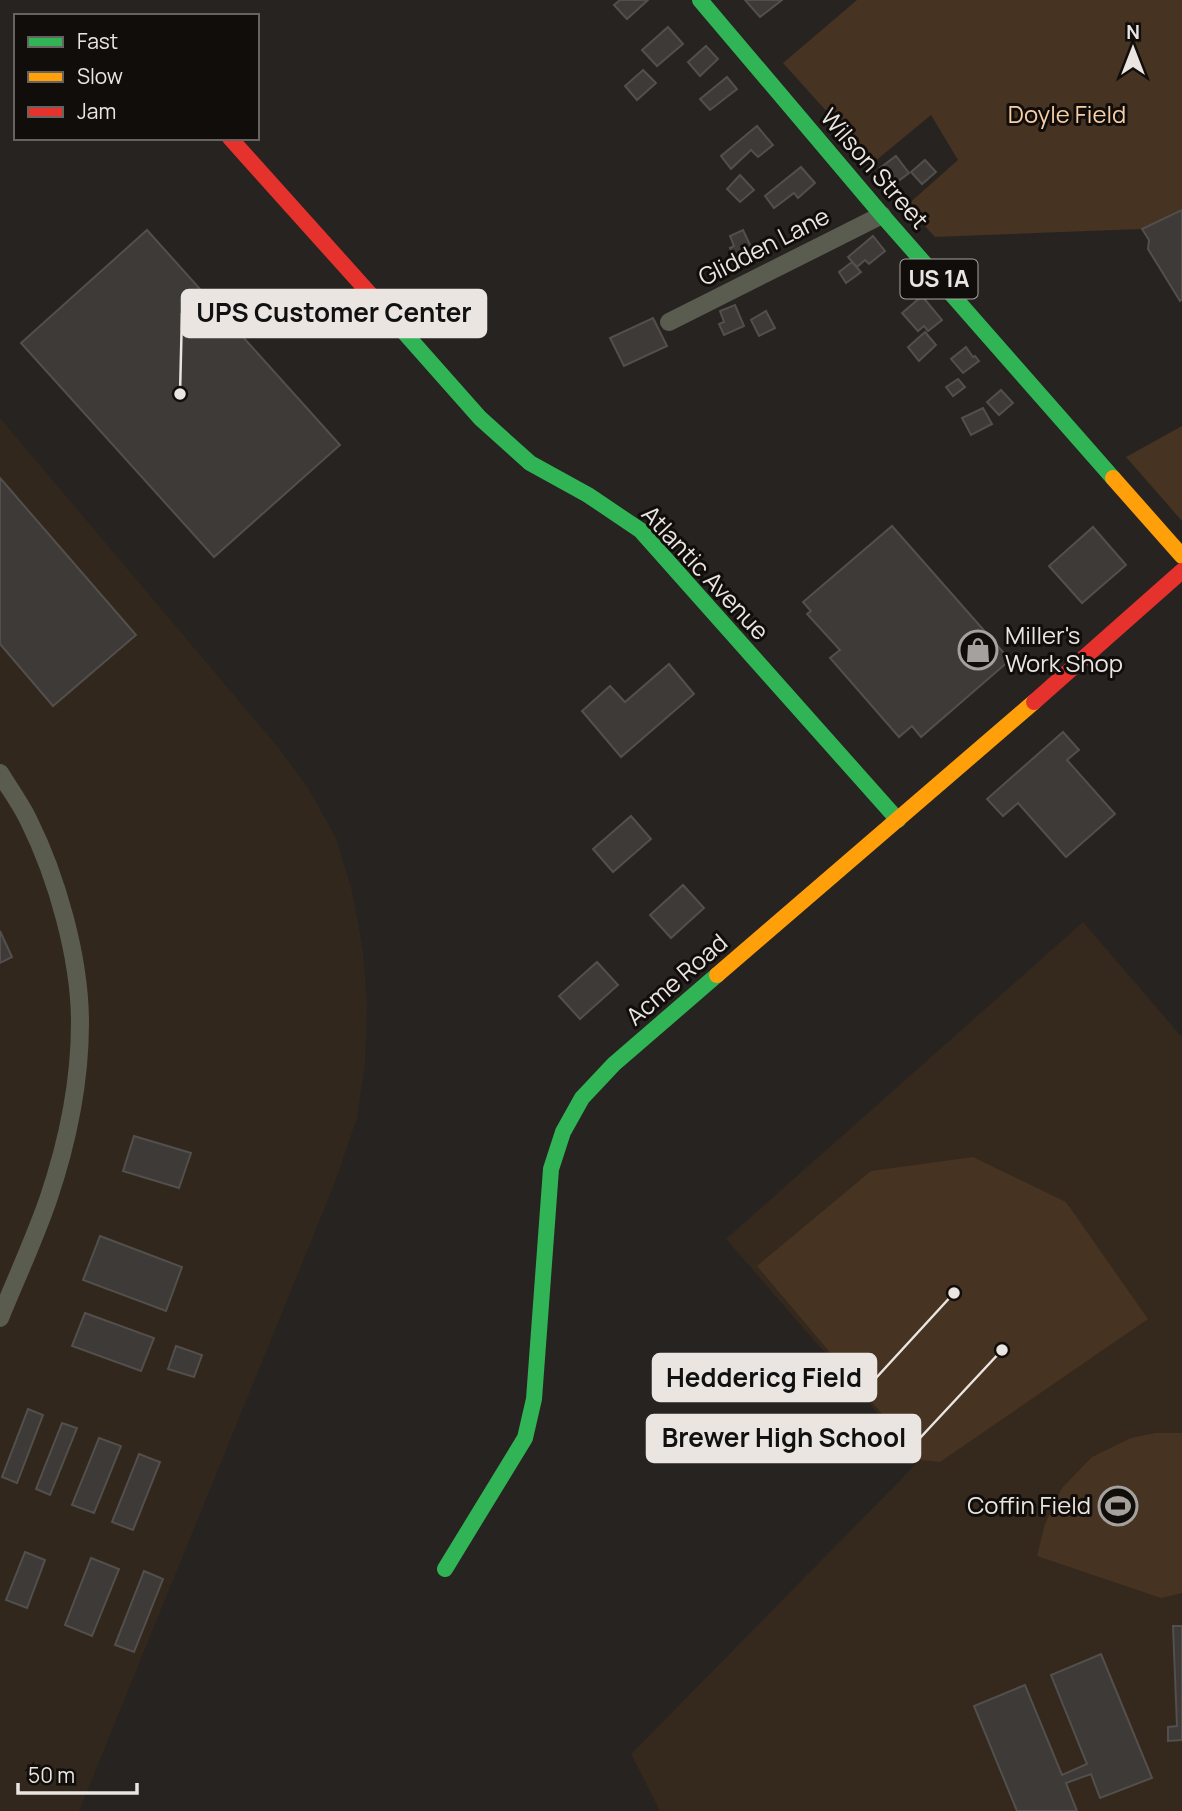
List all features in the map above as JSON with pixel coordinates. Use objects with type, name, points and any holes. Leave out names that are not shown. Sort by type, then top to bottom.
[{"type":"street","name":"Wilson Street","points":[[700,0],[882,215],[1182,556]]},
{"type":"street","name":"Atlantic Avenue","points":[[232,140],[299,212],[480,418],[530,463],[589,495],[640,530],[898,820]]},
{"type":"street","name":"Glidden Lane","points":[[669,322],[882,215]]},
{"type":"street","name":"Acme Road","points":[[445,1569],[524,1438],[534,1399],[551,1169],[563,1132],[582,1098],[614,1064],[956,771],[1182,570]]},
{"type":"street","points":[[0,773],[27,818],[52,876],[68,929],[80,1022],[76,1081],[64,1144],[48,1199],[0,1318]]},
{"type":"shaded area","points":[[0,418],[277,746],[308,788],[336,838],[352,891],[363,951],[367,1005],[365,1062],[357,1118],[334,1185],[79,1811],[0,1811]]},
{"type":"shaded area","points":[[1083,922],[1182,1037],[1182,1811],[660,1811],[631,1754],[919,1461],[726,1239]]},
{"type":"green space","name":"Doyle Field","points":[[857,0],[1182,0],[1182,210],[1142,229],[935,237],[906,206],[958,160],[931,115],[873,163],[783,63]]},
{"type":"green space","points":[[1182,426],[1182,521],[1126,457]]},
{"type":"green space","points":[[973,1157],[1066,1202],[1148,1319],[940,1462],[921,1460],[757,1266],[871,1171]]},
{"type":"green space","name":"Coffin Field","points":[[1155,1433],[1182,1433],[1182,1593],[1161,1598],[1037,1556],[1045,1524],[1062,1488],[1092,1457],[1131,1438]]},
{"type":"building","points":[[620,0],[648,0],[627,19],[614,5]]},
{"type":"building","points":[[745,0],[782,0],[760,17]]},
{"type":"building","points":[[668,27],[683,44],[657,66],[642,50]]},
{"type":"building","points":[[706,46],[718,59],[700,76],[688,62]]},
{"type":"building","points":[[643,70],[656,83],[637,100],[625,86]]},
{"type":"building","points":[[727,77],[737,89],[710,110],[700,99]]},
{"type":"building","points":[[757,126],[773,145],[758,157],[751,150],[731,169],[721,156]]},
{"type":"building","points":[[896,156],[909,173],[893,185],[880,168]]},
{"type":"building","points":[[925,160],[936,172],[922,184],[911,172]]},
{"type":"building","points":[[801,167],[815,183],[798,198],[794,193],[774,208],[765,196]]},
{"type":"building","points":[[740,175],[754,190],[740,202],[727,189]]},
{"type":"building","points":[[1182,210],[1180,301],[1148,249],[1149,240],[1142,229]]},
{"type":"building","points":[[147,230],[340,445],[214,557],[21,343]]},
{"type":"building","points":[[743,230],[753,251],[736,259],[730,248],[734,246],[730,236]]},
{"type":"building","points":[[873,236],[885,251],[869,264],[865,260],[857,267],[848,257]]},
{"type":"building","points":[[852,262],[861,272],[846,283],[839,272]]},
{"type":"building","points":[[922,296],[942,320],[928,331],[924,326],[918,331],[902,313]]},
{"type":"building","points":[[735,305],[744,326],[724,335],[719,324],[724,322],[720,311]]},
{"type":"building","points":[[766,311],[775,328],[759,336],[751,320]]},
{"type":"building","points":[[653,318],[667,346],[624,366],[610,338]]},
{"type":"building","points":[[925,332],[936,345],[919,361],[908,347]]},
{"type":"building","points":[[966,347],[979,361],[963,373],[951,359]]},
{"type":"building","points":[[958,379],[965,387],[953,396],[946,387]]},
{"type":"building","points":[[1001,390],[1013,403],[999,415],[987,402]]},
{"type":"building","points":[[983,408],[992,424],[971,435],[962,418]]},
{"type":"building","points":[[0,478],[136,635],[53,706],[0,644]]},
{"type":"building","points":[[892,526],[1010,660],[921,737],[912,726],[899,737],[830,658],[840,650],[807,614],[811,611],[803,602]]},
{"type":"building","points":[[1093,527],[1126,565],[1082,603],[1049,566]]},
{"type":"building","points":[[669,664],[694,694],[621,757],[582,711],[610,686],[625,702]]},
{"type":"building","points":[[1063,732],[1079,750],[1067,760],[1115,814],[1066,857],[1018,803],[1003,816],[987,799]]},
{"type":"building","points":[[631,816],[651,839],[613,872],[593,849]]},
{"type":"building","points":[[683,885],[704,908],[671,938],[650,915]]},
{"type":"building","points":[[0,931],[12,957],[0,963]]},
{"type":"building","points":[[597,962],[618,985],[580,1019],[559,996]]},
{"type":"building","points":[[134,1136],[191,1153],[179,1188],[123,1171]]},
{"type":"building","points":[[100,1236],[182,1267],[166,1311],[83,1280]]},
{"type":"building","points":[[85,1313],[154,1338],[141,1371],[72,1346]]},
{"type":"building","points":[[176,1346],[202,1355],[194,1377],[168,1369]]},
{"type":"building","points":[[28,1409],[43,1415],[17,1483],[2,1477]]},
{"type":"building","points":[[62,1423],[77,1428],[50,1495],[36,1489]]},
{"type":"building","points":[[99,1438],[121,1446],[94,1513],[72,1505]]},
{"type":"building","points":[[139,1454],[160,1462],[133,1530],[112,1522]]},
{"type":"building","points":[[25,1552],[45,1560],[27,1608],[6,1600]]},
{"type":"building","points":[[91,1558],[119,1569],[92,1636],[65,1625]]},
{"type":"building","points":[[144,1571],[163,1579],[134,1652],[115,1645]]},
{"type":"building","points":[[1173,1626],[1182,1626],[1182,1740],[1168,1741],[1168,1727],[1177,1726]]},
{"type":"building","points":[[1101,1654],[1152,1778],[1100,1798],[1091,1774],[1066,1783],[1077,1811],[1017,1811],[974,1706],[1025,1685],[1062,1775],[1087,1764],[1051,1675]]},
{"type":"traffic: fast","points":[[700,0],[882,215],[1113,478]]},
{"type":"traffic: fast","points":[[379,304],[480,418],[530,463],[588,495],[640,530],[898,820]]},
{"type":"traffic: fast","points":[[445,1569],[525,1438],[534,1399],[551,1169],[563,1132],[582,1098],[614,1064],[717,975]]},
{"type":"traffic: slow","points":[[1113,478],[1182,556]]},
{"type":"traffic: slow","points":[[717,975],[1034,702]]},
{"type":"traffic: jam","points":[[232,140],[379,304]]},
{"type":"traffic: jam","points":[[1034,702],[1182,571]]},
{"type":"place","name":"UPS Customer Center","points":[[180,394]]},
{"type":"place","name":"Miller's Work Shop","points":[[978,650]]},
{"type":"place","name":"Heddericg Field","points":[[954,1293]]},
{"type":"place","name":"Brewer High School","points":[[1002,1350]]},
{"type":"place","name":"Coffin Field","points":[[1118,1506]]}]
